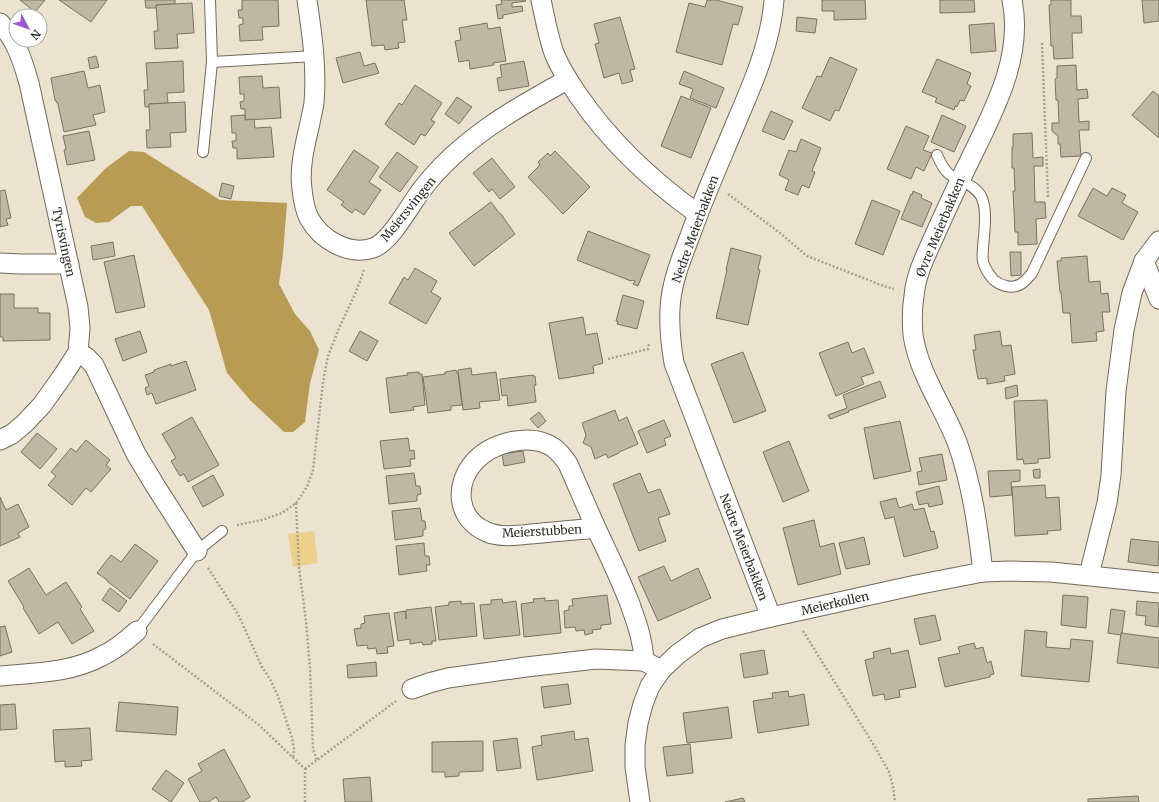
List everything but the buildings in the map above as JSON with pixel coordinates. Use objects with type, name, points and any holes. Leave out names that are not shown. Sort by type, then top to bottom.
[{"type":"street","name":"Meiersvingen","points":[[307,0],[314,56],[315,80],[314,104],[301,168],[302,189],[309,218],[333,243],[345,249],[365,250],[374,248],[382,243],[423,188],[466,143],[507,114],[567,80]]},
{"type":"street","points":[[541,0],[554,54],[567,80],[588,111],[619,146],[659,185],[698,214]]},
{"type":"street","name":"Nedre Meierbakken","points":[[771,617],[674,363],[671,345],[670,310],[671,298],[681,259],[698,214],[750,91],[770,29],[774,0]]},
{"type":"street","name":"Øvre Meierbakken","points":[[983,572],[975,506],[966,469],[956,440],[927,379],[913,335],[913,313],[916,280],[922,264],[989,120],[1009,66],[1013,48],[1014,30],[1012,0]]},
{"type":"street","name":"Tyrisvingen","points":[[0,23],[13,42],[22,60],[29,83],[78,307],[80,328],[78,352],[42,405],[24,424],[12,434],[0,440]]},
{"type":"street","points":[[1089,575],[1107,503],[1111,475],[1116,391],[1124,330],[1132,293],[1144,261],[1159,241]]},
{"type":"street","points":[[1144,261],[1159,299]]},
{"type":"street","points":[[0,263],[69,264]]},
{"type":"street","points":[[78,352],[94,365],[136,454],[197,551]]},
{"type":"street","name":"Meierstubben","points":[[596,528],[523,535],[503,535],[488,532],[478,527],[465,513],[461,498],[463,481],[476,460],[487,452],[502,445],[516,440],[530,440],[542,442],[553,447],[568,464],[619,576],[640,632],[644,661]]},
{"type":"street","name":"Meierkollen","points":[[640,802],[635,767],[635,745],[638,723],[643,704],[650,686],[660,670],[678,654],[700,638],[722,629],[771,617],[983,572],[1051,572],[1159,583]]},
{"type":"street","points":[[0,676],[34,674],[81,665],[108,653],[121,645],[137,631]]},
{"type":"street","points":[[412,689],[448,678],[596,659],[644,661],[660,670]]},
{"type":"lane","points":[[203,152],[212,62],[210,0]]},
{"type":"lane","points":[[212,62],[314,56]]},
{"type":"lane","points":[[937,156],[948,173],[967,183],[981,196],[984,208],[983,261],[990,276],[997,284],[1013,287],[1021,285],[1032,273],[1086,158]]},
{"type":"lane","points":[[137,631],[197,551],[222,530]]},
{"type":"path","points":[[1042,43],[1049,213],[1052,229]]},
{"type":"path","points":[[710,185],[734,198],[780,233],[807,256],[881,285],[914,295]]},
{"type":"path","points":[[222,530],[237,525],[262,520],[282,513],[296,503],[307,487],[313,470],[322,382],[328,356],[364,270],[365,250]]},
{"type":"path","points":[[608,358],[648,349],[649,342]]},
{"type":"path","points":[[296,503],[299,567],[309,660],[313,749],[317,760]]},
{"type":"path","points":[[197,551],[238,614],[262,666],[278,696],[292,738],[294,749],[293,758]]},
{"type":"path","points":[[792,613],[889,772],[895,802]]},
{"type":"path","points":[[137,631],[259,725],[305,770],[305,802]]},
{"type":"path","points":[[305,770],[412,689]]},
{"type":"shaded area","points":[[129,151],[144,152],[220,200],[287,203],[279,284],[295,314],[310,331],[319,350],[310,383],[305,422],[293,432],[284,432],[250,400],[227,373],[209,310],[142,206],[131,206],[109,222],[96,223],[85,217],[77,198],[106,168]]},
{"type":"shaded area","points":[[314,531],[318,563],[293,567],[288,534]]}]
